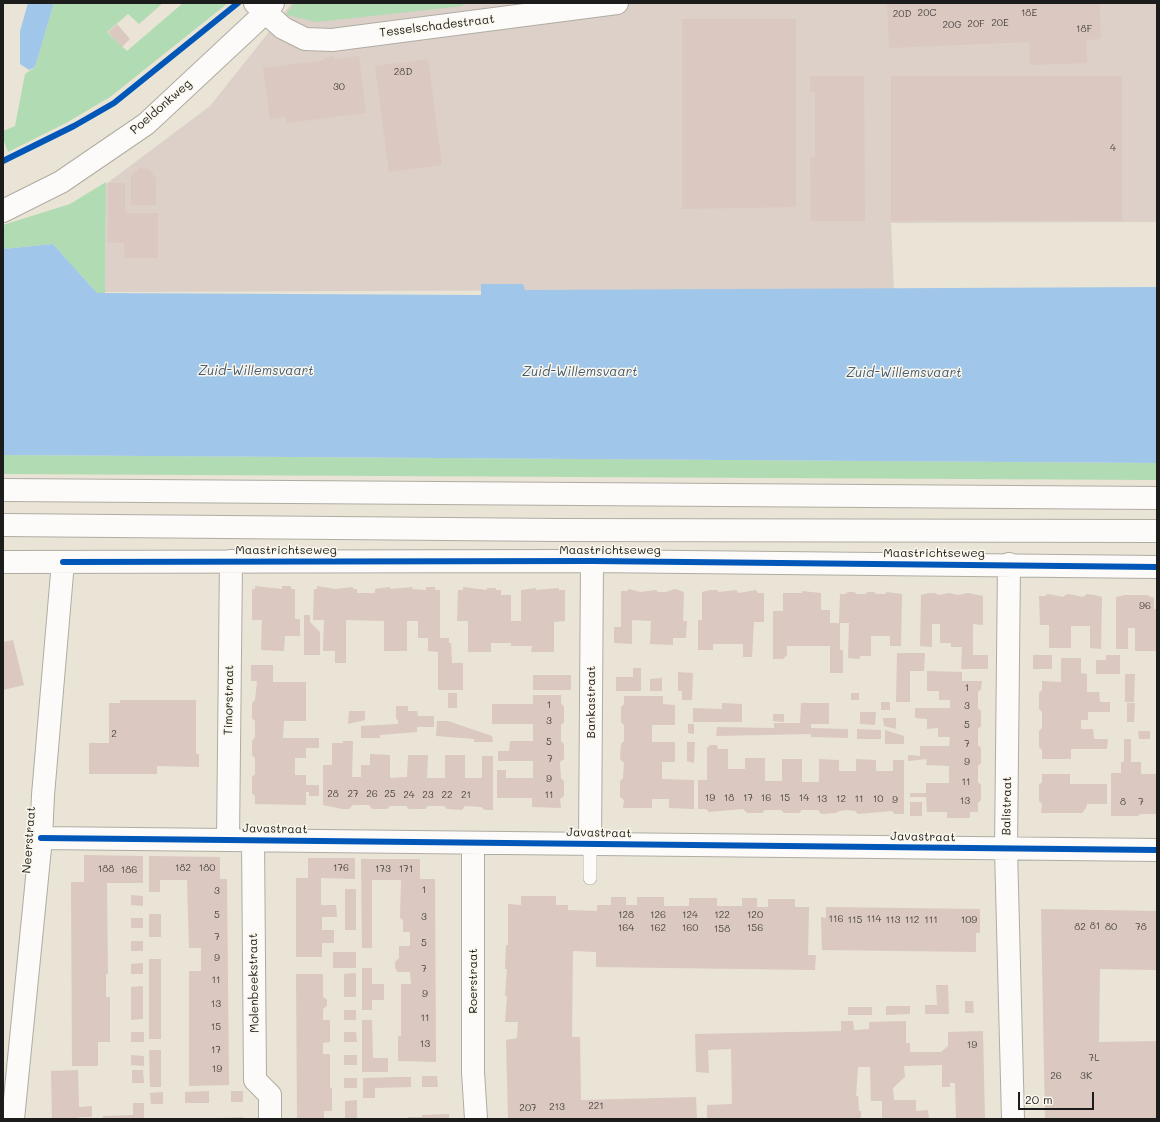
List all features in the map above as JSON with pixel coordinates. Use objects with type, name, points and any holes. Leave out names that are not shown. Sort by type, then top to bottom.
[{"type":"street","name":"Tesselschadestraat","points":[[265,6],[283,28],[305,39],[332,40],[617,3]]},
{"type":"street","name":"Poeldonkweg","points":[[3,211],[61,182],[146,124],[265,6]]},
{"type":"street","points":[[3,490],[1157,498]]},
{"type":"street","name":"Maastrichtseweg","points":[[3,525],[557,530],[1157,531]]},
{"type":"street","name":"Timorstraat","points":[[228,840],[231,561]]},
{"type":"street","name":"Maastrichtseweg","points":[[3,562],[592,561],[1157,566]]},
{"type":"street","name":"Bankastraat","points":[[590,844],[592,561]]},
{"type":"street","name":"Neerstraat","points":[[13,1119],[41,838],[43,795],[64,562]]},
{"type":"street","name":"Balistraat","points":[[1009,564],[1006,849],[1013,1119]]},
{"type":"street","name":"Javastraat","points":[[41,838],[1157,850]]},
{"type":"street","name":"Molenbeekstraat","points":[[252,840],[255,1080],[270,1095],[270,1119]]},
{"type":"street","name":"Roerstraat","points":[[473,843],[473,1072],[476,1119]]},
{"type":"lane","points":[[590,844],[590,878]]},
{"type":"shaded area","points":[[292,3],[1157,3],[1157,222],[891,223],[894,289],[105,292],[106,184],[210,106]]},
{"type":"green space","points":[[54,3],[163,3],[139,24],[128,14],[107,32],[127,51],[183,3],[228,3],[110,97],[66,123],[8,152],[3,138],[3,131],[15,126],[25,74],[35,67]]},
{"type":"green space","points":[[294,3],[463,3],[463,6],[317,22],[286,15]]},
{"type":"green space","points":[[106,182],[105,293],[97,293],[53,244],[3,249],[3,225],[70,204]]},
{"type":"green space","points":[[3,455],[1157,463],[1157,480],[3,474]]},
{"type":"water","points":[[28,3],[54,3],[35,67],[29,70],[20,64],[20,31]]},
{"type":"water","name":"Zuid-Willemsvaart","points":[[53,244],[97,293],[481,295],[481,284],[523,284],[525,290],[1157,287],[1157,463],[3,455],[3,249]]},
{"type":"building","points":[[887,3],[1100,3],[1101,39],[1086,40],[1087,63],[1030,65],[1029,42],[889,48]]},
{"type":"building","points":[[682,19],[796,19],[796,207],[682,209]]},
{"type":"building","points":[[117,24],[130,39],[122,47],[108,32]]},
{"type":"building","points":[[334,56],[334,59],[359,56],[366,113],[287,123],[286,117],[270,119],[263,68],[325,60],[325,58]]},
{"type":"building","points":[[428,59],[442,165],[389,172],[375,66]]},
{"type":"building","points":[[810,76],[864,76],[865,221],[811,221],[810,157],[815,157],[815,92],[810,92]]},
{"type":"building","points":[[891,76],[1122,76],[1122,221],[891,221]]},
{"type":"building","points":[[139,168],[149,169],[156,179],[156,205],[131,205],[131,176]]},
{"type":"building","points":[[108,183],[125,183],[125,213],[158,213],[158,258],[125,258],[124,243],[108,243]]},
{"type":"building","points":[[255,586],[282,589],[282,586],[291,586],[291,589],[295,589],[295,619],[300,619],[300,636],[285,636],[284,651],[261,650],[262,620],[252,620],[252,589],[255,589]]},
{"type":"building","points":[[317,586],[335,589],[353,587],[353,589],[357,589],[357,593],[375,593],[375,589],[390,587],[390,589],[413,587],[412,589],[426,590],[426,587],[435,587],[435,590],[440,590],[440,638],[449,638],[449,643],[451,643],[452,663],[463,663],[463,690],[438,690],[438,652],[428,651],[428,638],[418,638],[418,621],[407,621],[407,651],[384,651],[384,621],[346,620],[346,663],[335,663],[335,651],[323,651],[324,620],[313,620],[314,589],[317,589]]},
{"type":"building","points":[[463,587],[487,590],[487,588],[496,588],[496,590],[501,590],[501,595],[511,595],[511,621],[521,621],[521,590],[536,588],[536,590],[559,588],[559,590],[565,590],[565,621],[554,622],[554,652],[531,652],[532,646],[511,646],[511,643],[491,643],[491,652],[468,652],[468,621],[457,621],[458,590],[463,590]]},
{"type":"building","points":[[629,589],[640,592],[656,590],[658,592],[666,592],[675,589],[684,592],[683,621],[687,621],[686,638],[673,638],[673,645],[650,644],[651,621],[632,620],[632,644],[614,643],[614,627],[621,627],[621,591],[627,591]]},
{"type":"building","points":[[717,590],[719,592],[736,590],[739,593],[756,590],[758,593],[764,593],[764,622],[754,622],[752,657],[743,657],[743,644],[713,644],[713,650],[698,650],[698,620],[702,620],[702,592]]},
{"type":"building","points":[[802,591],[821,593],[821,610],[830,610],[830,623],[839,623],[840,594],[845,594],[848,592],[865,594],[868,592],[874,592],[877,594],[885,594],[887,592],[902,594],[901,646],[890,646],[890,636],[871,636],[871,656],[860,656],[860,659],[848,658],[849,623],[840,623],[840,650],[843,650],[843,673],[830,673],[830,646],[787,646],[787,655],[783,659],[773,659],[773,611],[783,611],[783,593],[802,593]]},
{"type":"building","points":[[935,593],[938,595],[949,593],[958,595],[968,593],[983,596],[983,625],[973,624],[973,655],[988,655],[988,669],[961,669],[962,647],[951,647],[951,643],[940,643],[940,624],[932,624],[932,647],[920,646],[921,595]]},
{"type":"building","points":[[1048,594],[1063,597],[1067,594],[1083,597],[1087,594],[1102,597],[1101,649],[1090,648],[1090,626],[1071,626],[1071,648],[1049,648],[1049,625],[1040,625],[1039,596],[1045,596]]},
{"type":"building","points":[[1125,595],[1147,595],[1154,598],[1154,609],[1157,609],[1157,651],[1135,651],[1135,628],[1128,628],[1128,649],[1116,649],[1116,597]]},
{"type":"building","points":[[304,615],[310,615],[310,622],[320,632],[320,655],[304,655]]},
{"type":"building","points":[[13,640],[24,685],[3,690],[3,642]]},
{"type":"building","points":[[897,653],[925,653],[924,671],[910,671],[910,702],[896,702]]},
{"type":"building","points":[[1033,655],[1052,655],[1052,669],[1033,669]]},
{"type":"building","points":[[1106,655],[1120,655],[1120,674],[1096,674],[1096,660],[1106,660]]},
{"type":"building","points":[[1061,658],[1081,658],[1081,673],[1087,674],[1087,692],[1099,692],[1100,702],[1110,702],[1110,712],[1088,712],[1088,720],[1081,720],[1081,729],[1093,729],[1094,739],[1108,739],[1107,749],[1071,749],[1071,759],[1042,759],[1042,750],[1039,747],[1039,731],[1042,728],[1042,712],[1039,709],[1039,693],[1042,690],[1042,681],[1061,682]]},
{"type":"building","points":[[251,665],[273,665],[273,682],[306,682],[306,721],[284,721],[283,738],[319,738],[319,748],[306,748],[306,758],[295,758],[295,775],[306,775],[306,785],[319,785],[319,796],[309,796],[309,792],[306,792],[306,805],[255,804],[255,796],[252,793],[252,777],[255,774],[255,758],[252,755],[252,741],[255,737],[255,721],[252,718],[252,703],[255,700],[257,681],[251,681]]},
{"type":"building","points":[[633,668],[641,668],[641,691],[616,691],[616,677],[633,677]]},
{"type":"building","points":[[927,671],[962,672],[962,681],[982,681],[981,689],[978,692],[978,708],[981,711],[981,726],[978,729],[978,745],[981,748],[981,763],[978,766],[978,782],[981,785],[981,800],[978,803],[978,812],[970,812],[970,818],[947,818],[947,812],[927,812],[926,797],[910,797],[910,793],[926,793],[926,783],[949,783],[949,766],[926,765],[927,759],[908,761],[908,755],[920,756],[920,746],[949,746],[950,737],[938,737],[938,728],[927,729],[927,719],[915,718],[915,708],[950,708],[950,700],[939,700],[939,691],[927,691]]},
{"type":"building","points":[[678,672],[693,673],[692,700],[682,700],[682,691],[678,691]]},
{"type":"building","points":[[1125,674],[1135,674],[1134,702],[1125,702]]},
{"type":"building","points":[[533,675],[571,675],[571,690],[533,690]]},
{"type":"building","points":[[662,678],[662,691],[650,691],[650,679]]},
{"type":"building","points":[[448,693],[457,693],[457,708],[448,708]]},
{"type":"building","points":[[851,693],[859,693],[859,700],[851,700]]},
{"type":"building","points":[[533,695],[561,695],[561,703],[564,707],[564,722],[561,725],[561,741],[564,744],[564,759],[560,762],[561,778],[564,781],[564,796],[560,799],[561,808],[532,807],[532,798],[497,798],[497,770],[506,770],[506,778],[533,778],[533,761],[498,761],[498,751],[509,751],[510,741],[533,741],[533,724],[492,724],[492,704],[533,704]]},
{"type":"building","points":[[624,696],[663,696],[663,704],[675,705],[675,725],[652,725],[652,742],[675,742],[675,762],[662,762],[662,779],[694,780],[694,809],[669,808],[669,799],[652,799],[652,808],[623,808],[624,800],[620,797],[620,781],[623,778],[624,763],[620,759],[621,744],[624,741],[624,725],[621,722],[621,707],[624,704]]},
{"type":"building","points":[[120,700],[196,700],[196,754],[199,754],[199,767],[157,766],[157,774],[89,774],[89,743],[109,743],[109,703],[120,703]]},
{"type":"building","points":[[881,702],[890,702],[890,710],[881,710]]},
{"type":"building","points":[[722,703],[742,704],[742,722],[693,722],[693,708],[722,709]]},
{"type":"building","points":[[801,703],[829,703],[829,724],[811,724],[811,728],[848,729],[848,738],[811,737],[811,734],[716,736],[717,727],[774,728],[774,723],[800,723]]},
{"type":"building","points":[[1127,703],[1135,703],[1134,722],[1127,722]]},
{"type":"building","points":[[396,706],[408,706],[408,711],[417,711],[418,716],[434,716],[434,727],[417,727],[417,732],[380,735],[380,738],[361,738],[361,726],[398,724],[398,720],[396,719]]},
{"type":"building","points":[[349,711],[365,711],[365,720],[348,724]]},
{"type":"building","points":[[860,712],[876,712],[875,725],[860,724]]},
{"type":"building","points":[[773,714],[784,714],[784,722],[773,721]]},
{"type":"building","points":[[883,718],[896,718],[896,729],[884,726]]},
{"type":"building","points":[[437,721],[448,721],[492,736],[493,742],[474,742],[474,739],[436,736]]},
{"type":"building","points":[[688,724],[694,724],[694,734],[688,733]]},
{"type":"building","points":[[857,729],[881,730],[881,739],[857,739]]},
{"type":"building","points":[[885,730],[904,736],[904,744],[885,744]]},
{"type":"building","points":[[1138,731],[1150,731],[1150,739],[1139,739]]},
{"type":"building","points":[[1124,739],[1131,739],[1131,762],[1141,762],[1141,774],[1157,774],[1157,814],[1111,816],[1111,773],[1121,773],[1121,762],[1124,762]]},
{"type":"building","points":[[343,741],[353,741],[352,777],[361,777],[361,765],[370,765],[370,754],[390,755],[390,778],[407,777],[408,755],[428,755],[427,778],[445,778],[445,755],[465,755],[465,778],[482,778],[482,756],[493,756],[493,810],[485,810],[481,807],[465,806],[462,810],[447,809],[444,806],[428,806],[425,809],[409,809],[406,806],[390,806],[387,809],[372,809],[369,805],[353,805],[349,809],[342,809],[323,805],[323,765],[332,765],[332,743],[343,743]]},
{"type":"building","points":[[687,742],[695,742],[694,763],[687,761]]},
{"type":"building","points":[[710,745],[717,745],[718,749],[728,749],[728,769],[745,769],[745,758],[765,758],[765,781],[782,781],[782,759],[802,759],[802,782],[819,782],[819,759],[839,760],[839,771],[856,771],[856,759],[876,760],[876,771],[893,771],[893,760],[904,760],[904,814],[895,814],[892,811],[858,814],[855,811],[847,810],[836,813],[821,814],[818,810],[802,810],[799,813],[784,813],[781,810],[765,810],[762,813],[747,813],[743,809],[709,812],[706,809],[698,809],[698,780],[707,780],[707,748]]},
{"type":"building","points":[[1042,774],[1070,774],[1070,784],[1107,784],[1107,804],[1087,804],[1082,813],[1041,813],[1042,804],[1039,801],[1039,785],[1042,782]]},
{"type":"building","points":[[910,802],[922,802],[922,816],[910,816]]},
{"type":"building","points":[[84,855],[143,856],[143,883],[107,883],[108,974],[106,974],[106,997],[110,997],[110,1042],[98,1042],[98,1066],[72,1066],[71,882],[84,882]]},
{"type":"building","points":[[149,856],[220,857],[220,879],[227,879],[229,1085],[189,1086],[189,971],[201,971],[201,948],[189,948],[187,880],[160,880],[160,892],[149,892]]},
{"type":"building","points":[[308,858],[355,858],[355,879],[321,878],[321,905],[336,905],[337,917],[322,917],[322,930],[334,930],[334,943],[322,943],[322,957],[296,957],[296,878],[308,878]]},
{"type":"building","points":[[361,859],[420,859],[420,879],[435,879],[436,1062],[398,1061],[398,1036],[401,1036],[401,984],[411,984],[410,972],[397,972],[395,967],[395,962],[399,958],[399,946],[410,946],[410,932],[403,932],[403,920],[400,918],[401,880],[372,880],[372,948],[362,948]]},
{"type":"building","points":[[345,889],[356,889],[356,930],[345,930]]},
{"type":"building","points":[[131,895],[143,896],[143,906],[131,905]]},
{"type":"building","points":[[521,896],[556,896],[556,905],[568,905],[568,910],[597,911],[597,905],[611,905],[611,897],[626,897],[626,905],[637,905],[637,897],[664,897],[664,906],[689,906],[689,898],[717,898],[717,906],[742,906],[742,898],[757,898],[757,907],[768,907],[768,899],[795,899],[795,907],[809,907],[808,955],[816,955],[815,970],[596,967],[596,952],[573,951],[572,1037],[580,1037],[581,1100],[696,1097],[697,1119],[508,1119],[506,1040],[517,1038],[518,1022],[505,1022],[507,969],[505,969],[506,945],[508,945],[508,904],[521,905]]},
{"type":"building","points":[[826,907],[980,909],[980,933],[976,933],[976,952],[822,950],[821,917],[826,918]]},
{"type":"building","points":[[1041,909],[1157,911],[1157,970],[1100,969],[1099,1042],[1157,1041],[1157,1119],[1045,1119]]},
{"type":"building","points":[[149,914],[161,914],[161,937],[149,937]]},
{"type":"building","points":[[131,918],[143,918],[143,928],[131,928]]},
{"type":"building","points":[[131,941],[143,941],[143,951],[131,951]]},
{"type":"building","points":[[333,952],[356,952],[356,968],[333,968]]},
{"type":"building","points":[[149,959],[161,959],[161,1039],[149,1039]]},
{"type":"building","points":[[143,963],[143,974],[131,974],[131,964]]},
{"type":"building","points":[[362,968],[372,968],[372,984],[384,984],[384,1000],[372,1000],[372,1010],[362,1010]]},
{"type":"building","points":[[356,973],[356,997],[344,997],[344,974]]},
{"type":"building","points":[[296,974],[323,974],[323,997],[327,1000],[327,1006],[323,1009],[323,1020],[330,1020],[330,1042],[323,1043],[323,1054],[330,1054],[330,1088],[332,1088],[332,1111],[324,1111],[324,1119],[297,1119]]},
{"type":"building","points":[[936,985],[948,985],[949,1014],[925,1014],[925,1005],[937,1005]]},
{"type":"building","points":[[143,986],[143,1019],[131,1020],[131,987]]},
{"type":"building","points":[[965,1001],[973,1001],[974,1013],[965,1013]]},
{"type":"building","points":[[886,1006],[910,1006],[910,1014],[886,1015]]},
{"type":"building","points":[[848,1007],[872,1007],[872,1015],[848,1015]]},
{"type":"building","points":[[344,1010],[356,1010],[356,1020],[344,1020]]},
{"type":"building","points":[[362,1020],[372,1020],[373,1058],[388,1058],[388,1072],[362,1072]]},
{"type":"building","points":[[841,1021],[853,1021],[854,1030],[857,1030],[869,1029],[869,1022],[906,1021],[906,1043],[910,1043],[910,1052],[941,1052],[948,1046],[948,1032],[983,1031],[985,1119],[956,1119],[955,1083],[950,1083],[950,1087],[942,1087],[942,1065],[904,1066],[905,1077],[893,1088],[894,1100],[916,1100],[916,1111],[928,1110],[929,1119],[882,1119],[882,1101],[871,1101],[870,1067],[858,1067],[856,1096],[858,1096],[859,1111],[861,1111],[861,1117],[859,1119],[707,1119],[707,1105],[732,1104],[731,1049],[708,1050],[709,1073],[696,1072],[695,1034],[841,1031]]},
{"type":"building","points":[[131,1032],[144,1032],[144,1042],[131,1042]]},
{"type":"building","points":[[344,1032],[356,1032],[357,1042],[344,1042]]},
{"type":"building","points":[[149,1050],[161,1050],[161,1087],[150,1087]]},
{"type":"building","points":[[131,1055],[144,1056],[144,1066],[131,1065]]},
{"type":"building","points":[[344,1055],[357,1055],[357,1065],[344,1065]]},
{"type":"building","points":[[78,1070],[79,1107],[92,1106],[92,1117],[79,1117],[79,1119],[52,1119],[51,1071]]},
{"type":"building","points":[[132,1070],[143,1070],[144,1083],[132,1083]]},
{"type":"building","points":[[422,1076],[437,1076],[438,1087],[422,1087]]},
{"type":"building","points":[[411,1077],[411,1087],[375,1088],[375,1098],[363,1098],[363,1078]]},
{"type":"building","points":[[344,1078],[357,1078],[357,1088],[344,1088]]},
{"type":"building","points":[[209,1091],[209,1103],[185,1103],[185,1092]]},
{"type":"building","points":[[231,1091],[243,1091],[243,1102],[231,1102]]},
{"type":"building","points":[[163,1092],[163,1104],[151,1104],[150,1093]]},
{"type":"building","points":[[357,1100],[357,1119],[345,1119],[345,1101]]},
{"type":"building","points":[[133,1103],[144,1103],[144,1119],[103,1119],[103,1116],[133,1115]]},
{"type":"building","points":[[449,1114],[449,1119],[408,1119],[408,1117],[422,1117],[422,1115]]},
{"type":"building","points":[[243,1117],[243,1119],[218,1119],[218,1118]]},
{"type":"cycle path","points":[[3,161],[74,126],[114,103],[238,3]]},
{"type":"cycle path","points":[[63,562],[592,561],[1157,567]]},
{"type":"cycle path","points":[[41,838],[1157,850]]}]
